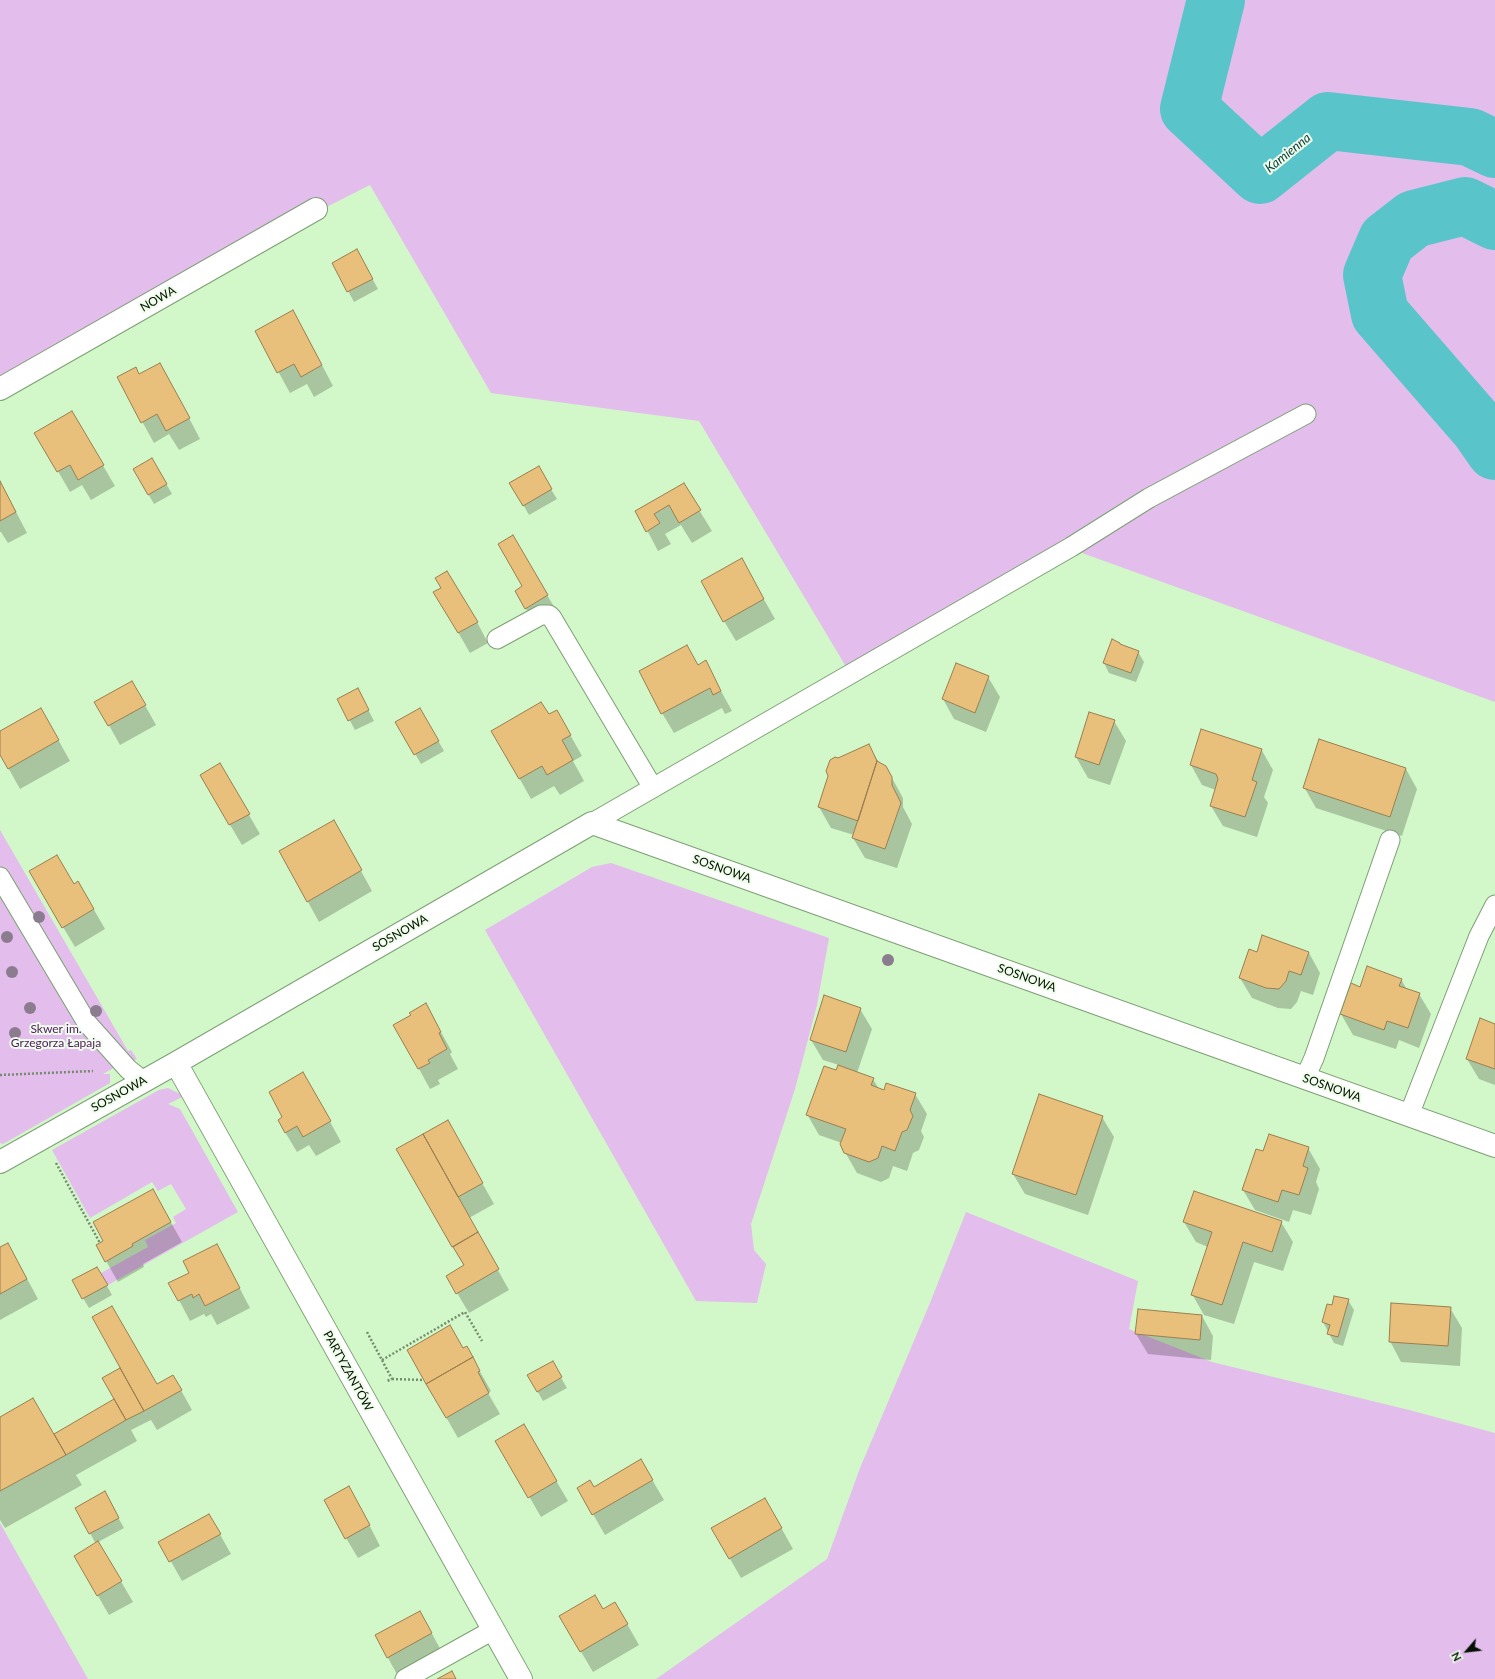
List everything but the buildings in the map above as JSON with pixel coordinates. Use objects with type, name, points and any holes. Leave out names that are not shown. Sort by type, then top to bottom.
[{"type":"street","name":"NOWA","points":[[0,389],[316,209]]},
{"type":"street","name":"SOSNOWA","points":[[0,1162],[176,1063],[592,823],[1495,1146]]},
{"type":"street","name":"PARTYZANTÓW","points":[[176,1063],[521,1679]]},
{"type":"lane","points":[[592,823],[1071,547],[1149,498],[1306,414]]},
{"type":"lane","points":[[497,639],[541,615],[549,615],[652,788]]},
{"type":"lane","points":[[1305,1078],[1314,1058],[1390,840]]},
{"type":"lane","points":[[0,877],[87,1023],[128,1069],[143,1081]]},
{"type":"lane","points":[[1409,1115],[1478,936],[1495,905]]},
{"type":"lane","points":[[405,1679],[493,1630]]},
{"type":"path","points":[[43,1138],[100,1243]]},
{"type":"path","points":[[382,1360],[465,1312],[482,1341]]},
{"type":"path","points":[[392,1379],[424,1380]]},
{"type":"green space","points":[[0,0],[1495,0],[1495,702],[1071,549],[851,675],[699,421],[491,393],[370,185],[172,285],[0,383]]},
{"type":"green space","name":"Skwer im. Grzegorza Łapaja","points":[[0,830],[128,1051],[131,1050],[137,1059],[128,1063],[126,1061],[103,1074],[110,1074],[110,1083],[3,1144],[0,1143]]},
{"type":"green space","points":[[611,863],[829,938],[817,1005],[795,1089],[751,1224],[754,1250],[766,1264],[757,1303],[696,1301],[485,930],[592,867]]},
{"type":"green space","points":[[168,1088],[180,1094],[182,1097],[168,1104],[180,1109],[238,1212],[108,1285],[101,1273],[148,1247],[145,1240],[176,1223],[173,1217],[186,1209],[171,1184],[158,1191],[152,1182],[90,1218],[52,1150],[159,1090]]},
{"type":"green space","points":[[966,1212],[1138,1281],[1129,1329],[1212,1362],[1409,1410],[1495,1433],[1495,1679],[656,1679],[827,1559],[860,1468],[930,1303]]},
{"type":"green space","points":[[0,1523],[57,1624],[88,1679],[0,1679]]},
{"type":"waterway","name":"Kamienna","points":[[1216,0],[1189,109],[1260,175],[1328,121],[1470,137],[1495,149]]},
{"type":"waterway","name":"Kamienna","points":[[1495,221],[1465,206],[1414,219],[1387,240],[1372,275],[1380,314],[1479,428],[1495,451]]}]
